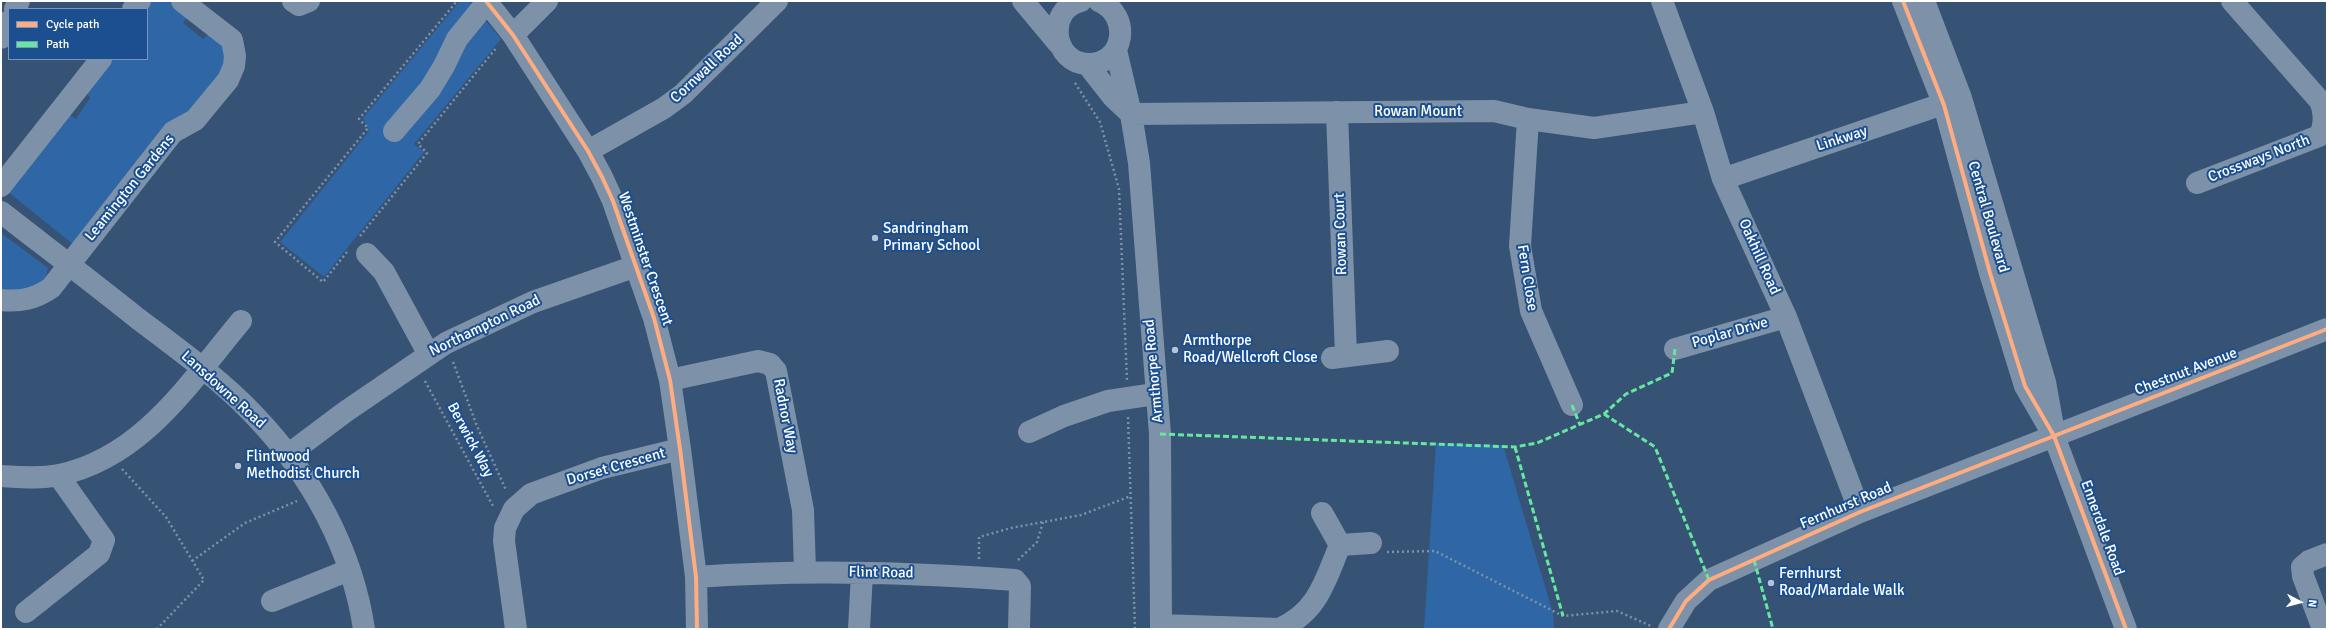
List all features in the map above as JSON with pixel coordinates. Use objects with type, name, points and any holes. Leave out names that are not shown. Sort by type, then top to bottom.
[{"type":"street","name":"Leamington Gardens","points":[[1,300],[16,301],[34,298],[51,288],[68,264],[173,132],[195,120],[228,80],[234,66],[235,56],[232,40],[182,1]]},
{"type":"street","points":[[293,1],[299,5],[309,1]]},
{"type":"street","points":[[512,33],[547,1]]},
{"type":"street","name":"Cornwall Road","points":[[588,151],[664,108],[683,94],[777,1]]},
{"type":"street","points":[[1024,1],[1065,54],[1077,62],[1079,70],[1131,114]]},
{"type":"street","points":[[1034,1],[1075,3]]},
{"type":"street","name":"Oakhill Road","points":[[1662,1],[1703,112],[1723,178],[1786,317],[1860,512]]},
{"type":"street","name":"Central Boulevard","points":[[1903,1],[1952,101]]},
{"type":"street","name":"Central Boulevard","points":[[1924,1],[2000,270],[2025,386],[2054,436]]},
{"type":"street","name":"Crossways North","points":[[2198,183],[2318,136],[2322,131],[2324,108],[2320,101],[2232,1]]},
{"type":"street","points":[[394,131],[430,89],[444,66],[457,39],[487,2]]},
{"type":"street","name":"Westminster Crescent","points":[[487,2],[512,33],[588,151],[613,201],[654,318],[670,380],[680,449],[696,577],[697,629]]},
{"type":"street","points":[[1058,43],[1057,29],[1060,17],[1075,3]]},
{"type":"street","points":[[1079,70],[1106,60],[1116,50],[1121,35],[1120,21],[1108,4]]},
{"type":"street","points":[[1,38],[8,23]]},
{"type":"street","name":"Armthorpe Road","points":[[1116,50],[1131,114],[1139,163],[1155,394],[1160,441],[1161,627]]},
{"type":"street","points":[[1,186],[100,60]]},
{"type":"street","name":"Linkway","points":[[1723,178],[1952,101]]},
{"type":"street","name":"Rowan Mount","points":[[1131,114],[1494,111],[1528,119],[1594,128],[1703,112]]},
{"type":"street","name":"Rowan Court","points":[[1337,112],[1339,357],[1388,351]]},
{"type":"street","name":"Fern Close","points":[[1528,119],[1520,246],[1531,311],[1572,405]]},
{"type":"street","name":"Lansdowne Road","points":[[1,212],[202,368],[255,416],[289,454],[315,493],[336,536],[350,570],[364,629]]},
{"type":"street","points":[[357,248],[384,272],[429,353]]},
{"type":"street","name":"Northampton Road","points":[[289,454],[429,353],[534,302],[636,266]]},
{"type":"street","name":"Poplar Drive","points":[[1675,349],[1786,317]]},
{"type":"street","points":[[1,476],[29,478],[58,476],[88,467],[111,456],[138,439],[161,418],[241,321]]},
{"type":"street","name":"Chestnut Avenue","points":[[2054,436],[2327,330]]},
{"type":"street","name":"Radnor Way","points":[[670,380],[758,361],[770,364],[776,371],[803,510],[806,571]]},
{"type":"street","points":[[1029,432],[1064,416],[1108,402],[1155,394]]},
{"type":"street","name":"Fernhurst Road","points":[[1669,629],[1686,601],[1709,580],[1860,512],[2054,436]]},
{"type":"street","name":"Ennerdale Road","points":[[2054,436],[2126,629]]},
{"type":"street","name":"Dorset Crescent","points":[[510,519],[531,494],[602,468],[680,449]]},
{"type":"street","points":[[26,612],[99,554],[103,547],[104,540],[58,476]]},
{"type":"street","points":[[1322,513],[1340,545]]},
{"type":"street","points":[[510,519],[504,541],[516,629]]},
{"type":"street","points":[[1340,545],[1371,543]]},
{"type":"street","points":[[1161,627],[1279,629],[1294,622],[1306,612],[1323,586],[1340,545]]},
{"type":"street","points":[[2323,629],[2303,576],[2302,567],[2309,561],[2327,554]]},
{"type":"street","points":[[272,601],[350,570]]},
{"type":"street","name":"Flint Road","points":[[696,577],[806,571],[930,573],[1015,580],[1020,586],[1019,629]]},
{"type":"street","points":[[859,629],[862,573]]},
{"type":"path","points":[[457,1],[359,119],[368,128],[275,242],[323,282],[357,248],[427,153],[418,144],[512,33]]},
{"type":"path","points":[[1079,70],[1100,122],[1119,189],[1128,398],[1135,629]]},
{"type":"path","points":[[111,456],[166,517],[204,580],[157,629]]},
{"type":"path","points":[[192,561],[245,523],[315,493]]},
{"type":"path","points":[[1043,522],[1037,542],[989,578],[979,537],[1011,528],[1043,522],[1081,515],[1131,496]]},
{"type":"path","points":[[1371,543],[1382,552],[1435,551],[1562,616],[1617,611],[1657,629]]},
{"type":"shaded area","points":[[154,1],[177,3],[188,15],[183,23],[203,39],[212,31],[225,39],[225,72],[75,246],[7,191],[67,113],[76,119],[90,98],[86,91],[106,60],[148,60],[148,8],[150,3]]},
{"type":"shaded area","points":[[460,1],[469,1],[501,39],[414,144],[424,152],[324,277],[280,242],[369,131],[363,118]]},
{"type":"shaded area","points":[[1,233],[48,268],[44,286],[1,294]]},
{"type":"shaded area","points":[[1436,443],[1503,445],[1553,613],[1554,629],[1424,629]]},
{"type":"marked path","points":[[1160,434],[1515,447],[1537,443],[1604,414],[1626,394],[1672,373],[1675,349]]},
{"type":"marked path","points":[[1572,405],[1580,425]]},
{"type":"marked path","points":[[1604,414],[1655,447],[1709,580]]},
{"type":"marked path","points":[[1515,447],[1563,616]]},
{"type":"marked path","points":[[1754,560],[1773,629]]},
{"type":"cycle path","points":[[486,1],[513,35],[588,151],[602,177],[613,201],[654,318],[670,380],[680,449],[696,577],[697,629]]},
{"type":"cycle path","points":[[1903,1],[1944,105],[1990,273],[2025,386],[2054,436],[2126,629]]},
{"type":"cycle path","points":[[1669,629],[1686,601],[1709,580],[1860,512],[2327,329]]},
{"type":"place","name":"Sandringham Primary School","points":[[875,238]]},
{"type":"place","name":"Armthorpe Road/Wellcroft Close","points":[[1175,350]]},
{"type":"place","name":"Flintwood Methodist Church","points":[[238,466]]},
{"type":"place","name":"Fernhurst Road/Mardale Walk","points":[[1771,583]]}]
